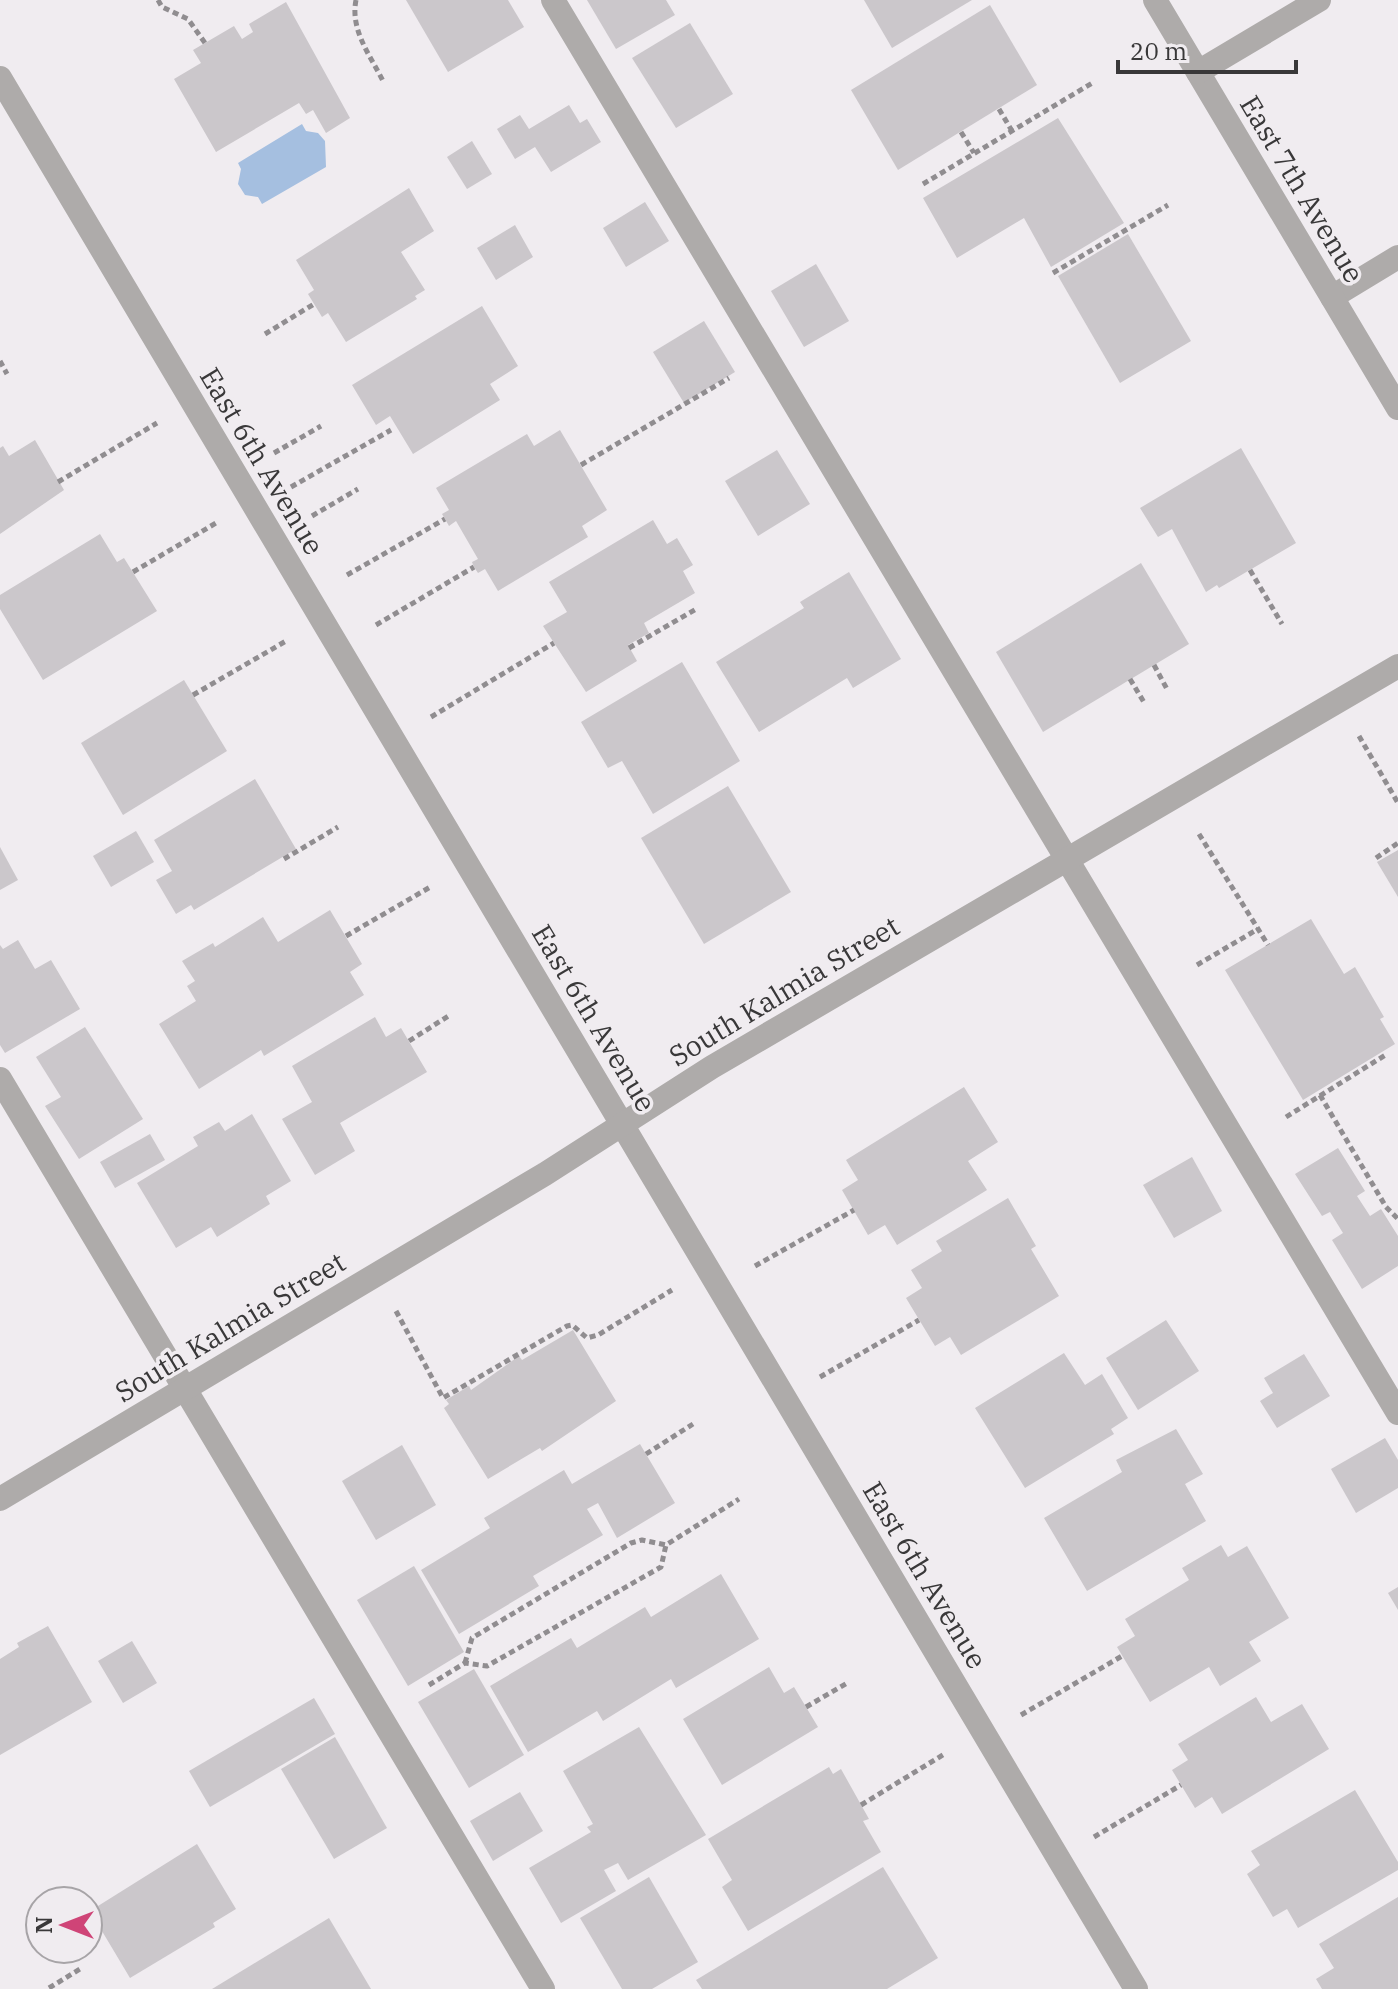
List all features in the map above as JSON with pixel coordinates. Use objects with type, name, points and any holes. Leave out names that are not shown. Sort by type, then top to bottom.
[{"type":"street","points":[[553,0],[1398,1413]]},
{"type":"street","name":"East 7th Avenue","points":[[1155,0],[1398,408]]},
{"type":"street","points":[[1198,72],[1319,0]]},
{"type":"street","name":"East 6th Avenue","points":[[0,78],[1136,1989]]},
{"type":"street","points":[[1332,297],[1398,257]]},
{"type":"street","name":"South Kalmia Street","points":[[0,1499],[545,1174],[705,1071],[1398,666]]},
{"type":"street","points":[[0,1079],[543,1989]]},
{"type":"path","points":[[158,0],[162,7],[188,19],[205,43]]},
{"type":"path","points":[[356,0],[353,14],[358,34],[383,81]]},
{"type":"path","points":[[923,184],[1094,82]]},
{"type":"path","points":[[999,109],[1012,131]]},
{"type":"path","points":[[961,132],[974,153]]},
{"type":"path","points":[[1053,273],[1168,205]]},
{"type":"path","points":[[265,334],[314,304]]},
{"type":"path","points":[[0,361],[7,374]]},
{"type":"path","points":[[581,465],[730,378]]},
{"type":"path","points":[[235,475],[321,426]]},
{"type":"path","points":[[255,509],[391,430]]},
{"type":"path","points":[[58,482],[112,450]]},
{"type":"path","points":[[273,539],[358,489]]},
{"type":"path","points":[[308,598],[445,519]]},
{"type":"path","points":[[133,572],[172,549]]},
{"type":"path","points":[[338,648],[474,567]]},
{"type":"path","points":[[1250,570],[1282,624]]},
{"type":"path","points":[[629,648],[698,608]]},
{"type":"path","points":[[392,739],[554,643]]},
{"type":"path","points":[[1154,665],[1168,691]]},
{"type":"path","points":[[193,695],[242,667]]},
{"type":"path","points":[[1130,679],[1145,704]]},
{"type":"path","points":[[1386,782],[1398,803]]},
{"type":"path","points":[[284,859],[338,827]]},
{"type":"path","points":[[1376,858],[1398,843]]},
{"type":"path","points":[[1225,877],[1268,945]]},
{"type":"path","points":[[346,936],[388,911]]},
{"type":"path","points":[[1197,965],[1258,929]]},
{"type":"path","points":[[409,1041],[450,1015]]},
{"type":"path","points":[[1286,1117],[1387,1054]]},
{"type":"path","points":[[1320,1095],[1386,1207],[1398,1219]]},
{"type":"path","points":[[719,1286],[854,1210]]},
{"type":"path","points":[[421,1355],[443,1398],[567,1326],[572,1325],[587,1338],[629,1316]]},
{"type":"path","points":[[784,1397],[919,1320]]},
{"type":"path","points":[[646,1454],[693,1424]]},
{"type":"path","points":[[465,1663],[472,1638],[631,1543],[642,1540],[666,1545],[739,1499]]},
{"type":"path","points":[[429,1685],[465,1663],[487,1666],[661,1567],[666,1545]]},
{"type":"path","points":[[986,1736],[1122,1656]]},
{"type":"path","points":[[806,1707],[849,1682]]},
{"type":"path","points":[[861,1805],[905,1778]]},
{"type":"path","points":[[1058,1858],[1181,1785]]},
{"type":"path","points":[[49,1988],[80,1969]]},
{"type":"water","points":[[302,124],[306,131],[318,133],[325,141],[326,167],[262,204],[258,197],[245,195],[238,184],[241,169],[238,163]]},
{"type":"building","points":[[406,0],[508,0],[524,27],[448,72]]},
{"type":"building","points":[[587,0],[666,0],[675,15],[616,49]]},
{"type":"building","points":[[864,0],[972,0],[892,48]]},
{"type":"building","points":[[286,2],[350,118],[326,133],[313,110],[306,114],[299,103],[216,152],[174,79],[201,63],[193,50],[234,26],[242,39],[253,32],[249,24]]},
{"type":"building","points":[[990,5],[1037,85],[898,170],[851,90]]},
{"type":"building","points":[[690,23],[733,94],[676,128],[632,58]]},
{"type":"building","points":[[569,105],[580,123],[587,119],[601,142],[551,172],[535,147],[515,159],[497,129],[520,115],[529,129]]},
{"type":"building","points":[[1058,118],[1124,223],[1051,267],[1024,218],[957,258],[923,198]]},
{"type":"building","points":[[472,141],[492,174],[467,189],[447,157]]},
{"type":"building","points":[[409,188],[434,231],[401,252],[425,290],[415,296],[417,299],[346,342],[328,313],[322,317],[308,294],[314,290],[296,260]]},
{"type":"building","points":[[645,202],[669,241],[626,267],[603,228]]},
{"type":"building","points":[[515,225],[533,257],[496,280],[477,248]]},
{"type":"building","points":[[1128,234],[1191,341],[1120,383],[1058,276]]},
{"type":"building","points":[[816,264],[849,321],[804,347],[771,291]]},
{"type":"building","points":[[482,306],[518,366],[490,384],[500,400],[413,454],[390,416],[376,425],[352,385]]},
{"type":"building","points":[[704,321],[735,372],[684,403],[653,352]]},
{"type":"building","points":[[560,430],[607,510],[582,526],[588,537],[498,591],[485,569],[478,573],[474,567],[472,562],[478,559],[456,521],[449,526],[442,514],[449,510],[436,488],[527,434],[534,446]]},
{"type":"building","points":[[35,440],[64,490],[0,534],[0,448],[3,446],[9,456]]},
{"type":"building","points":[[1241,448],[1296,543],[1219,588],[1217,585],[1206,592],[1172,529],[1158,537],[1140,508]]},
{"type":"building","points":[[777,450],[810,504],[758,536],[725,481]]},
{"type":"building","points":[[653,520],[667,544],[677,538],[693,565],[683,571],[695,593],[644,623],[649,633],[628,645],[637,661],[586,692],[543,626],[567,612],[549,582]]},
{"type":"building","points":[[100,534],[117,562],[124,558],[157,611],[43,680],[0,609],[0,595]]},
{"type":"building","points":[[1141,563],[1189,644],[1043,732],[996,652]]},
{"type":"building","points":[[849,572],[901,659],[853,688],[847,678],[759,732],[716,662],[804,608],[800,602]]},
{"type":"building","points":[[682,662],[740,761],[653,814],[622,761],[608,768],[581,722]]},
{"type":"building","points":[[184,680],[227,751],[123,815],[81,743]]},
{"type":"building","points":[[255,779],[296,849],[194,910],[191,905],[176,914],[156,880],[172,871],[154,840]]},
{"type":"building","points":[[728,786],[791,892],[704,944],[641,838]]},
{"type":"building","points":[[136,831],[154,862],[111,887],[93,856]]},
{"type":"building","points":[[0,847],[18,880],[0,890]]},
{"type":"building","points":[[1398,850],[1398,897],[1377,862]]},
{"type":"building","points":[[330,910],[362,964],[350,972],[364,995],[264,1056],[261,1050],[199,1089],[159,1024],[196,1001],[187,986],[195,981],[182,961],[213,943],[215,947],[263,917],[278,942]]},
{"type":"building","points":[[1311,919],[1344,974],[1355,967],[1384,1017],[1380,1019],[1395,1044],[1303,1100],[1225,970]]},
{"type":"building","points":[[18,940],[35,969],[51,960],[80,1009],[5,1053],[0,1045],[0,945],[3,949]]},
{"type":"building","points":[[375,1017],[386,1037],[401,1028],[427,1072],[340,1123],[355,1151],[315,1175],[282,1119],[312,1102],[292,1066]]},
{"type":"building","points":[[85,1027],[143,1119],[79,1159],[45,1106],[61,1097],[36,1057]]},
{"type":"building","points":[[964,1087],[998,1142],[968,1161],[987,1190],[897,1245],[885,1225],[868,1235],[842,1190],[858,1180],[846,1160]]},
{"type":"building","points":[[252,1114],[291,1181],[266,1196],[270,1204],[217,1237],[211,1227],[176,1248],[137,1183],[198,1146],[193,1137],[219,1122],[225,1131]]},
{"type":"building","points":[[150,1134],[165,1160],[115,1188],[100,1162]]},
{"type":"building","points":[[1338,1148],[1365,1191],[1357,1196],[1370,1216],[1381,1209],[1398,1236],[1398,1266],[1362,1289],[1332,1240],[1343,1233],[1330,1212],[1322,1216],[1295,1174]]},
{"type":"building","points":[[1192,1157],[1222,1211],[1174,1238],[1143,1185]]},
{"type":"building","points":[[1008,1198],[1036,1246],[1031,1249],[1059,1296],[961,1355],[950,1337],[935,1346],[906,1298],[922,1288],[911,1270],[942,1251],[936,1241]]},
{"type":"building","points":[[1166,1320],[1199,1371],[1138,1410],[1106,1358]]},
{"type":"building","points":[[573,1330],[616,1401],[542,1451],[540,1448],[488,1479],[444,1408],[449,1404],[446,1400],[469,1386],[471,1390],[519,1356],[522,1360]]},
{"type":"building","points":[[1064,1353],[1085,1385],[1102,1374],[1128,1418],[1111,1429],[1114,1434],[1025,1488],[975,1408]]},
{"type":"building","points":[[1304,1354],[1330,1396],[1277,1428],[1260,1401],[1273,1393],[1264,1378]]},
{"type":"building","points":[[1176,1429],[1203,1474],[1185,1484],[1206,1521],[1087,1591],[1044,1518],[1122,1472],[1116,1460]]},
{"type":"building","points":[[1385,1438],[1398,1460],[1398,1488],[1356,1513],[1331,1469]]},
{"type":"building","points":[[640,1444],[675,1503],[617,1538],[598,1503],[587,1509],[603,1535],[533,1576],[539,1586],[459,1634],[421,1570],[490,1528],[484,1518],[564,1470],[572,1484]]},
{"type":"building","points":[[402,1445],[436,1505],[376,1540],[342,1481]]},
{"type":"building","points":[[1221,1545],[1228,1557],[1247,1546],[1289,1618],[1249,1642],[1261,1661],[1220,1686],[1209,1667],[1150,1702],[1117,1647],[1135,1636],[1125,1619],[1189,1580],[1182,1568]]},
{"type":"building","points":[[414,1566],[464,1652],[408,1686],[357,1600]]},
{"type":"building","points":[[721,1574],[759,1639],[676,1688],[671,1679],[603,1721],[597,1711],[528,1752],[490,1686],[571,1638],[577,1648],[645,1607],[651,1617]]},
{"type":"building","points":[[1398,1587],[1398,1610],[1388,1593]]},
{"type":"building","points":[[48,1626],[92,1702],[0,1755],[0,1659],[19,1647],[17,1643]]},
{"type":"building","points":[[132,1641],[157,1683],[123,1703],[98,1661]]},
{"type":"building","points":[[769,1667],[784,1693],[794,1687],[818,1727],[722,1785],[683,1719]]},
{"type":"building","points":[[474,1669],[524,1755],[469,1788],[418,1702]]},
{"type":"building","points":[[1256,1697],[1271,1722],[1302,1704],[1329,1749],[1222,1814],[1212,1797],[1195,1808],[1172,1770],[1188,1760],[1178,1744]]},
{"type":"building","points":[[314,1698],[335,1734],[210,1807],[189,1771]]},
{"type":"building","points":[[639,1727],[706,1835],[628,1880],[618,1863],[604,1870],[616,1891],[561,1923],[529,1868],[591,1832],[587,1827],[593,1824],[563,1771]]},
{"type":"building","points":[[335,1737],[387,1828],[334,1859],[281,1769]]},
{"type":"building","points":[[829,1767],[833,1774],[841,1769],[869,1819],[863,1821],[881,1852],[748,1931],[722,1887],[732,1880],[708,1839]]},
{"type":"building","points":[[1355,1790],[1398,1862],[1398,1870],[1298,1928],[1287,1909],[1273,1917],[1247,1874],[1260,1865],[1251,1851]]},
{"type":"building","points":[[520,1792],[543,1831],[493,1861],[470,1821]]},
{"type":"building","points":[[197,1844],[236,1909],[213,1923],[215,1927],[130,1978],[104,1934],[104,1902]]},
{"type":"building","points":[[883,1867],[938,1958],[887,1989],[702,1989],[696,1980]]},
{"type":"building","points":[[649,1877],[698,1962],[652,1989],[622,1989],[580,1918]]},
{"type":"building","points":[[1398,1897],[1398,1989],[1322,1989],[1316,1979],[1334,1968],[1319,1944]]},
{"type":"building","points":[[329,1918],[371,1989],[212,1989]]}]
